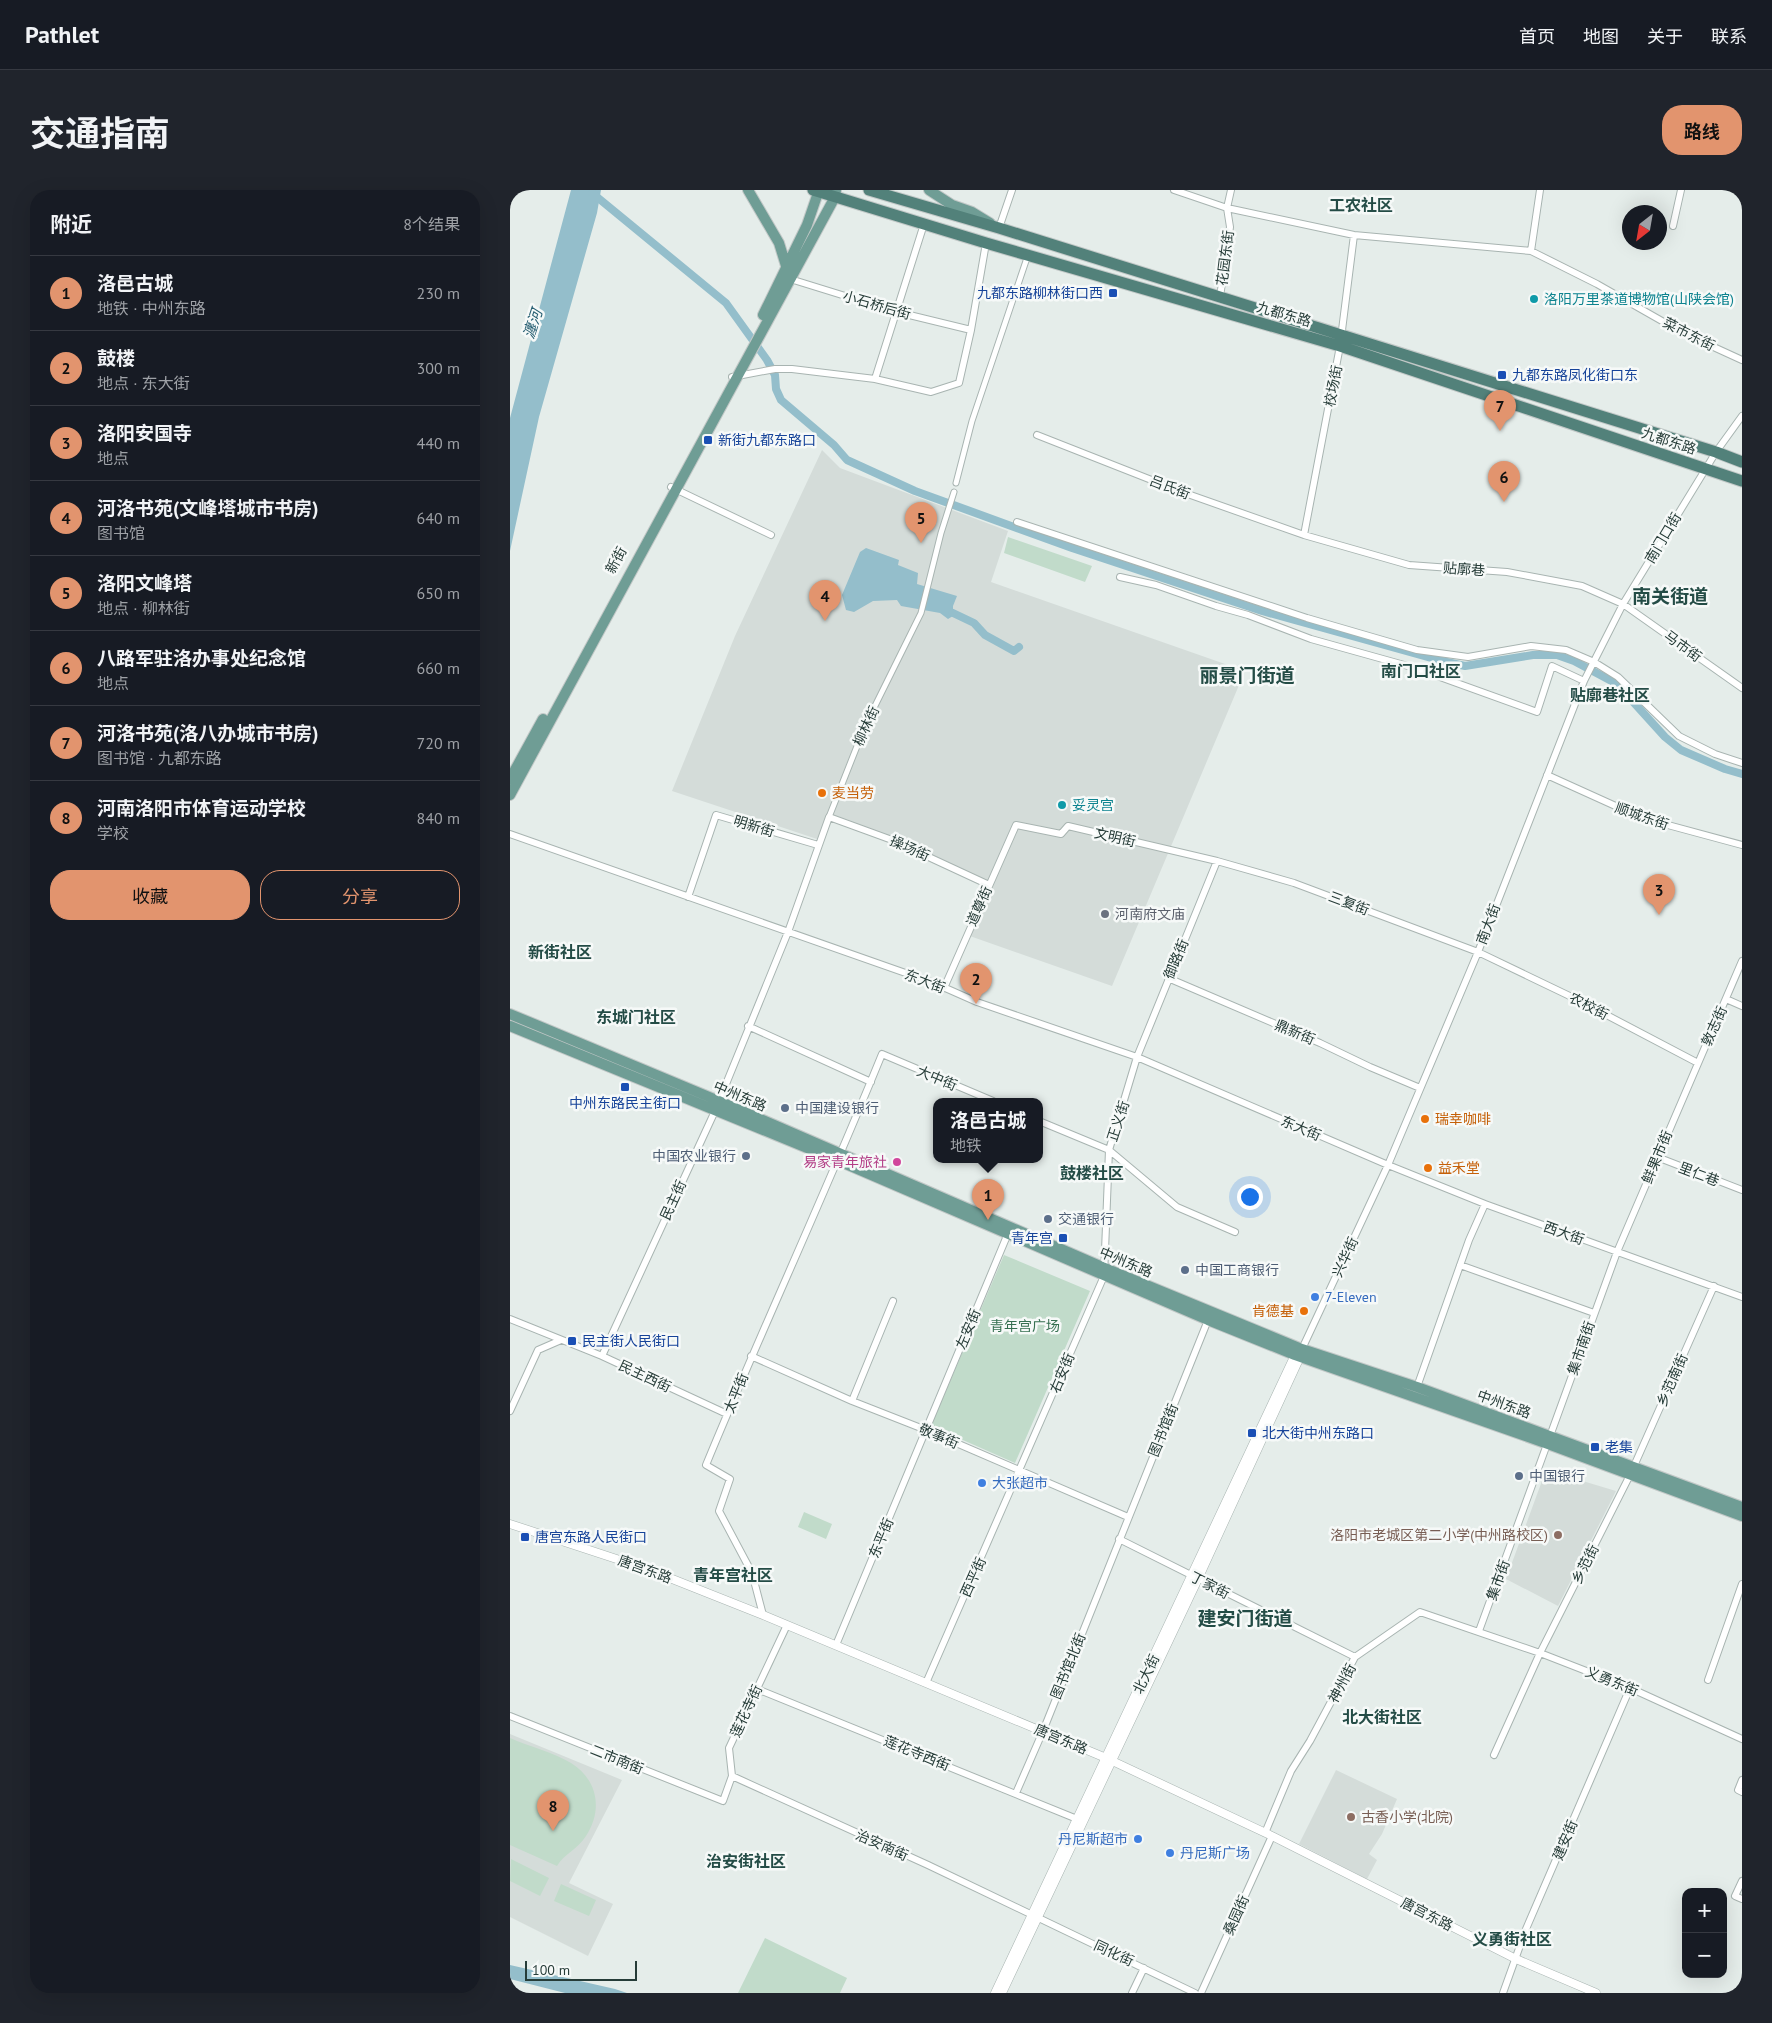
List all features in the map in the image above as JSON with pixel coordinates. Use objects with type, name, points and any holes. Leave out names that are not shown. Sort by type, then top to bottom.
[{"type":"highway","name":"九都东路","points":[[869,190],[999,228],[1220,297],[1742,481]]},
{"type":"highway","name":"九都东路","points":[[817,191],[835,193],[924,224],[1028,255],[1341,340],[1716,452],[1742,462]]},
{"type":"main road","points":[[748,190],[779,243],[787,275]]},
{"type":"main road","points":[[929,190],[952,205],[972,212],[999,228]]},
{"type":"main road","points":[[787,275],[807,226],[817,191]]},
{"type":"main road","points":[[787,275],[835,193]]},
{"type":"main road","name":"新街","points":[[510,779],[674,488],[787,275]]},
{"type":"main road","points":[[510,794],[674,488]]},
{"type":"main road","name":"中州东路","points":[[510,1014],[717,1106]]},
{"type":"main road","name":"中州东路","points":[[510,1026],[717,1106],[840,1157],[1104,1272],[1299,1353],[1417,1387],[1742,1516]]},
{"type":"main road","name":"中州东路","points":[[1104,1272],[1208,1320],[1550,1440]]},
{"type":"main road","name":"中州东路","points":[[1631,1471],[1742,1507]]},
{"type":"street","points":[[999,228],[1012,190]]},
{"type":"street","points":[[1174,190],[1227,208],[1354,235],[1531,251],[1540,190]]},
{"type":"street","name":"花园东街","points":[[1220,297],[1230,226],[1227,208],[1231,190]]},
{"type":"street","points":[[1673,226],[1681,190]]},
{"type":"street","points":[[875,379],[924,224]]},
{"type":"street","name":"校场街","points":[[1304,535],[1341,340],[1354,235]]},
{"type":"street","points":[[735,376],[776,369],[792,369],[875,379],[931,392],[959,383],[971,330],[986,243]]},
{"type":"street","name":"菜市东街","points":[[1531,251],[1597,284],[1683,333],[1742,360]]},
{"type":"street","points":[[956,483],[972,420],[1028,255]]},
{"type":"street","name":"小石桥后街","points":[[787,275],[897,312],[971,330]]},
{"type":"street","name":"南门口街","points":[[1584,681],[1623,604],[1716,452],[1742,416]]},
{"type":"street","name":"吕氏街","points":[[1037,435],[1182,492],[1304,535]]},
{"type":"street","points":[[674,488],[771,535]]},
{"type":"street","name":"柳林街","points":[[788,932],[828,817],[865,726],[921,613],[944,522],[954,492]]},
{"type":"street","points":[[1017,522],[1307,618],[1417,650],[1468,657],[1531,646],[1566,650],[1594,662],[1618,677],[1679,736],[1715,754],[1742,763]]},
{"type":"street","name":"贴廓巷","points":[[1304,535],[1408,565],[1507,572],[1582,586],[1623,604]]},
{"type":"street","points":[[1120,577],[1156,585],[1216,606],[1248,614],[1311,640],[1415,668],[1537,712],[1552,666],[1584,681]]},
{"type":"street","name":"马市街","points":[[1623,604],[1742,688]]},
{"type":"street","name":"南大街","points":[[1388,1165],[1478,952],[1584,681]]},
{"type":"street","name":"顺城东街","points":[[1547,775],[1642,818],[1742,845]]},
{"type":"street","name":"明新街","points":[[688,897],[716,815],[818,845]]},
{"type":"street","name":"操场街","points":[[828,817],[892,840],[989,885]]},
{"type":"street","name":"道尊街","points":[[944,988],[1016,825]]},
{"type":"street","name":"文明街","points":[[1016,825],[1061,834],[1068,826],[1218,861]]},
{"type":"street","name":"东大街","points":[[510,834],[944,988],[977,1002],[1137,1057],[1388,1165]]},
{"type":"street","name":"三复街","points":[[1218,861],[1294,883],[1478,952]]},
{"type":"street","name":"御路街","points":[[1137,1057],[1168,978],[1218,861]]},
{"type":"street","name":"民主街","points":[[602,1356],[717,1106],[748,1026],[788,932]]},
{"type":"street","name":"农校街","points":[[1478,952],[1578,1000],[1698,1063]]},
{"type":"street","name":"敦志街","points":[[1698,1063],[1742,961]]},
{"type":"street","name":"鼎新街","points":[[1168,978],[1420,1088]]},
{"type":"street","points":[[1726,999],[1742,1006]]},
{"type":"street","points":[[748,1026],[870,1082]]},
{"type":"street","name":"太平街","points":[[763,1615],[752,1573],[719,1511],[730,1479],[706,1465],[751,1356],[840,1157],[882,1054]]},
{"type":"street","name":"大中街","points":[[882,1054],[985,1098]]},
{"type":"street","name":"正义街","points":[[1104,1272],[1105,1148],[1137,1057]]},
{"type":"street","name":"鲜果市街","points":[[1616,1252],[1698,1063]]},
{"type":"street","points":[[1043,1123],[1105,1148],[1177,1207],[1235,1232]]},
{"type":"street","name":"里仁巷","points":[[1657,1157],[1742,1190]]},
{"type":"street","name":"西大街","points":[[1388,1165],[1485,1204],[1742,1297]]},
{"type":"street","name":"兴华街","points":[[1299,1353],[1388,1165]]},
{"type":"street","points":[[1417,1387],[1460,1265],[1485,1204]]},
{"type":"street","name":"左安街","points":[[926,1430],[1009,1231]]},
{"type":"street","name":"集市南街","points":[[1550,1440],[1616,1252]]},
{"type":"street","points":[[1460,1265],[1594,1313]]},
{"type":"street","name":"右安街","points":[[1020,1471],[1104,1272]]},
{"type":"street","name":"乡范南街","points":[[1631,1471],[1714,1286]]},
{"type":"street","points":[[852,1401],[893,1301]]},
{"type":"street","name":"民主西街","points":[[510,1320],[602,1356],[727,1414]]},
{"type":"street","name":"图书馆街","points":[[1119,1539],[1208,1320]]},
{"type":"street","points":[[510,1410],[538,1350],[561,1340]]},
{"type":"street","name":"北大街","points":[[995,1993],[1035,1916],[1196,1577],[1299,1353]]},
{"type":"street","name":"敬事街","points":[[751,1356],[852,1401],[926,1430],[1128,1517]]},
{"type":"street","name":"东平街","points":[[836,1646],[926,1430]]},
{"type":"street","name":"集市街","points":[[1479,1631],[1550,1440]]},
{"type":"street","name":"西平街","points":[[926,1683],[1020,1471]]},
{"type":"street","name":"乡范街","points":[[1494,1755],[1540,1653],[1631,1471]]},
{"type":"street","name":"唐宫东路","points":[[510,1524],[647,1569],[763,1615],[1109,1759],[1268,1835],[1516,1959],[1596,1993]]},
{"type":"street","name":"丁家街","points":[[1119,1539],[1355,1657]]},
{"type":"street","name":"图书馆北街","points":[[1016,1793],[1043,1731],[1119,1539]]},
{"type":"street","points":[[1708,1680],[1742,1584]]},
{"type":"street","name":"神州街","points":[[1268,1835],[1291,1771],[1310,1741],[1355,1657],[1420,1612],[1479,1631]]},
{"type":"street","name":"莲花寺街","points":[[723,1801],[732,1776],[729,1748],[787,1625]]},
{"type":"street","name":"义勇东街","points":[[1479,1631],[1630,1688],[1742,1738]]},
{"type":"street","name":"建安街","points":[[1502,1993],[1526,1929],[1630,1688]]},
{"type":"street","name":"莲花寺西街","points":[[757,1689],[1077,1819]]},
{"type":"street","name":"二市南街","points":[[510,1716],[723,1801]]},
{"type":"street","name":"北大街","points":[[1002,1993],[1077,1819],[1109,1759]]},
{"type":"street","name":"治安南街","points":[[732,1776],[1035,1916]]},
{"type":"street","points":[[1742,1780],[1738,1790],[1742,1792]]},
{"type":"street","name":"桑园街","points":[[1201,1993],[1268,1835]]},
{"type":"street","points":[[1742,1881],[1735,1896],[1742,1899]]},
{"type":"street","name":"同化街","points":[[1035,1916],[1195,1993]]},
{"type":"street","points":[[1132,1993],[1144,1968]]},
{"type":"shaded area","points":[[822,450],[840,468],[1008,531],[991,582],[1245,671],[1112,986],[967,935],[989,885],[846,819],[829,817],[828,815],[817,839],[672,791],[735,636]]},
{"type":"shaded area","name":"洛阳市老城区第二小学(中州路校区)","points":[[1546,1470],[1616,1491],[1558,1606],[1506,1579]]},
{"type":"shaded area","points":[[510,1734],[622,1780],[569,1883],[613,1904],[588,1956],[510,1917]]},
{"type":"shaded area","name":"古香小学(北院)","points":[[1336,1770],[1397,1799],[1382,1834],[1369,1854],[1377,1860],[1367,1879],[1299,1844]]},
{"type":"green space","points":[[1008,537],[1092,566],[1085,582],[1004,553]]},
{"type":"green space","name":"青年宫广场","points":[[1004,1255],[1090,1291],[1015,1463],[931,1426]]},
{"type":"green space","points":[[804,1512],[832,1524],[826,1539],[798,1527]]},
{"type":"green space","points":[[510,1738],[571,1763],[587,1778],[592,1787],[596,1806],[591,1826],[582,1841],[557,1866],[510,1845]]},
{"type":"green space","points":[[511,1859],[549,1878],[540,1896],[510,1881]]},
{"type":"green space","points":[[561,1884],[596,1900],[589,1916],[554,1901]]},
{"type":"green space","points":[[765,1938],[847,1978],[840,1993],[738,1993]]},
{"type":"water","points":[[571,190],[601,190],[597,213],[539,417],[510,551],[510,418]]},
{"type":"water","points":[[866,548],[899,560],[898,565],[918,573],[917,584],[957,596],[953,606],[953,616],[948,619],[940,613],[901,606],[897,600],[873,601],[854,612],[846,610],[842,595],[860,552]]},
{"type":"water","points":[[510,1965],[627,1993],[565,1993],[510,1979]]},
{"type":"waterway","points":[[592,193],[726,303],[767,360],[775,375],[776,389],[781,400],[834,445],[847,460],[915,491],[1072,548],[1262,611],[1442,661],[1465,666],[1533,655],[1557,655],[1574,661],[1617,684],[1665,737],[1681,750],[1725,769],[1742,774]]},
{"type":"waterway","points":[[953,613],[974,623],[985,635],[1014,651],[1019,647]]},
{"type":"place","name":"九都东路柳林街口西","points":[[1113,293]]},
{"type":"place","name":"洛阳万里茶道博物馆(山陕会馆)","points":[[1534,299]]},
{"type":"place","name":"九都东路凤化街口东","points":[[1502,375]]},
{"type":"place","name":"河洛书苑(洛八办城市书房)","points":[[1500,431]]},
{"type":"place","name":"新街九都东路口","points":[[708,440]]},
{"type":"place","name":"八路军驻洛办事处纪念馆","points":[[1504,502]]},
{"type":"place","name":"洛阳文峰塔","points":[[921,543]]},
{"type":"place","name":"河洛书苑(文峰塔城市书房)","points":[[825,621]]},
{"type":"place","name":"麦当劳","points":[[822,793]]},
{"type":"place","name":"妥灵宫","points":[[1062,805]]},
{"type":"place","name":"河南府文庙","points":[[1105,914]]},
{"type":"place","name":"洛阳安国寺","points":[[1659,915]]},
{"type":"place","name":"鼓楼","points":[[976,1004]]},
{"type":"place","name":"中州东路民主街口","points":[[625,1087]]},
{"type":"place","name":"中国建设银行","points":[[785,1108]]},
{"type":"place","name":"瑞幸咖啡","points":[[1425,1119]]},
{"type":"place","name":"中国农业银行","points":[[746,1156]]},
{"type":"place","name":"易家青年旅社","points":[[897,1162]]},
{"type":"place","name":"益禾堂","points":[[1428,1168]]},
{"type":"place","name":"交通银行","points":[[1048,1219]]},
{"type":"place","name":"洛邑古城","points":[[988,1220]]},
{"type":"place","name":"青年宫","points":[[1063,1238]]},
{"type":"place","name":"中国工商银行","points":[[1185,1270]]},
{"type":"place","name":"7-Eleven","points":[[1315,1297]]},
{"type":"place","name":"肯德基","points":[[1304,1311]]},
{"type":"place","name":"民主街人民街口","points":[[572,1341]]},
{"type":"place","name":"北大街中州东路口","points":[[1252,1433]]},
{"type":"place","name":"老集","points":[[1595,1447]]},
{"type":"place","name":"中国银行","points":[[1519,1476]]},
{"type":"place","name":"大张超市","points":[[982,1483]]},
{"type":"place","name":"洛阳市老城区第二小学(中州路校区)","points":[[1558,1535]]},
{"type":"place","name":"唐宫东路人民街口","points":[[525,1537]]},
{"type":"place","name":"古香小学(北院)","points":[[1351,1817]]},
{"type":"place","name":"河南洛阳市体育运动学校","points":[[553,1831]]},
{"type":"place","name":"丹尼斯超市","points":[[1138,1839]]},
{"type":"place","name":"丹尼斯广场","points":[[1170,1853]]},
{"type":"district","name":"工农社区","points":[[1361,205]]},
{"type":"district","name":"南关街道","points":[[1670,596]]},
{"type":"district","name":"南门口社区","points":[[1421,671]]},
{"type":"district","name":"丽景门街道","points":[[1247,675]]},
{"type":"district","name":"贴廓巷社区","points":[[1610,695]]},
{"type":"district","name":"新街社区","points":[[560,952]]},
{"type":"district","name":"东城门社区","points":[[636,1017]]},
{"type":"district","name":"鼓楼社区","points":[[1092,1173]]},
{"type":"district","name":"青年宫社区","points":[[733,1575]]},
{"type":"district","name":"建安门街道","points":[[1245,1618]]},
{"type":"district","name":"北大街社区","points":[[1382,1717]]},
{"type":"district","name":"治安街社区","points":[[746,1861]]},
{"type":"district","name":"义勇街社区","points":[[1512,1939]]},
{"type":"water label","name":"瀍河","points":[[533,324]]}]
